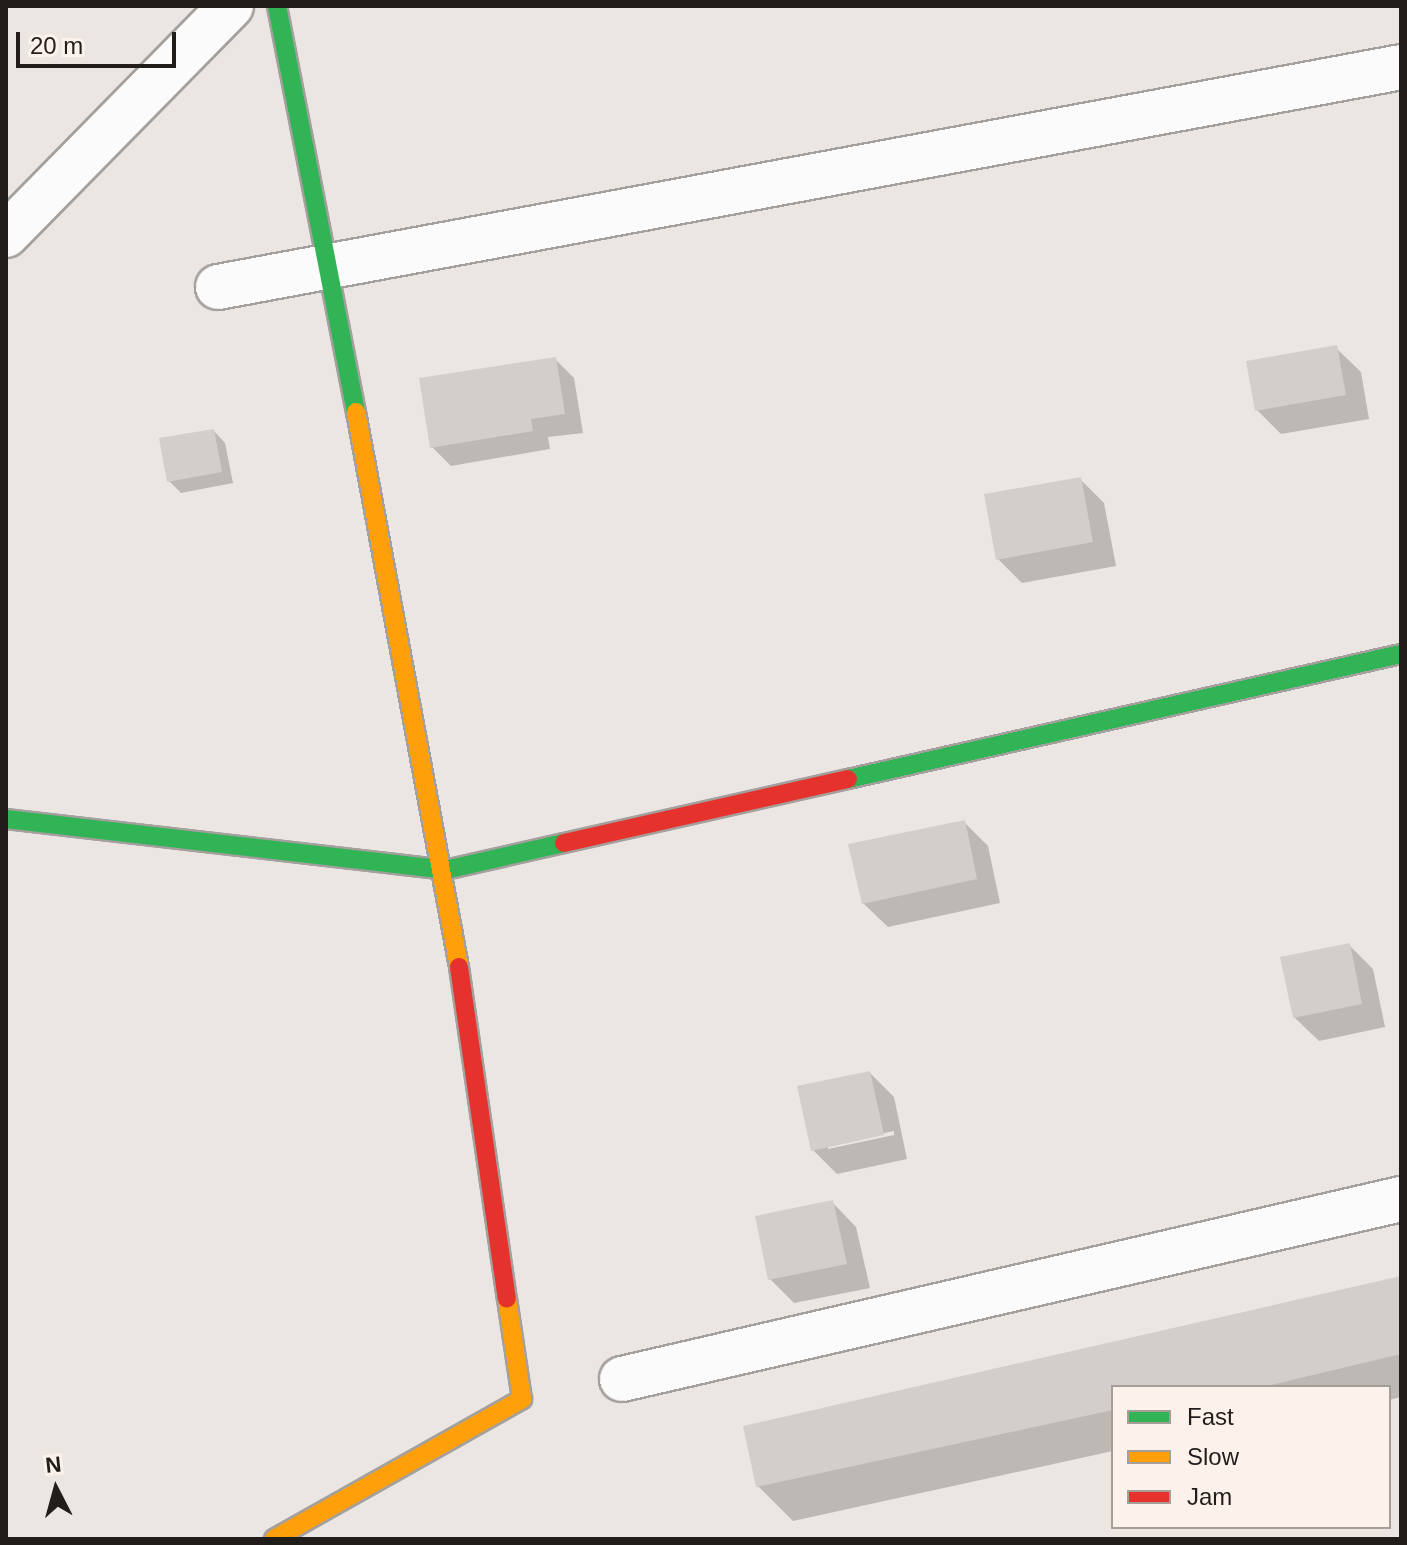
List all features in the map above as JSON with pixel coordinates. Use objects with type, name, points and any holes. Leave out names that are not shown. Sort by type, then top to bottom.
[{"type":"street","points":[[6,235],[231,6]]},
{"type":"street","points":[[274,1539],[522,1399],[445,870],[277,6]]},
{"type":"street","points":[[218,287],[1401,67]]},
{"type":"street","points":[[6,819],[445,870],[1401,654]]},
{"type":"street","points":[[622,1379],[1401,1199]]},
{"type":"building","points":[[1337,345],[1346,395],[1255,411],[1246,361]]},
{"type":"building","points":[[556,357],[565,414],[531,419],[533,431],[430,448],[419,378]]},
{"type":"building","points":[[214,429],[222,472],[167,482],[159,438]]},
{"type":"building","points":[[1081,477],[1093,542],[996,560],[984,494]]},
{"type":"building","points":[[965,820],[977,879],[862,904],[848,844]]},
{"type":"building","points":[[1350,943],[1362,1004],[1293,1018],[1280,957]]},
{"type":"building","points":[[870,1071],[884,1135],[811,1151],[797,1086]]},
{"type":"building","points":[[833,1200],[847,1264],[768,1280],[755,1216]]},
{"type":"building","points":[[1401,1276],[1401,1354],[1271,1385],[1111,1385],[1111,1410],[756,1487],[743,1426]]},
{"type":"traffic: fast","points":[[277,6],[356,412]]},
{"type":"traffic: fast","points":[[848,779],[1401,654]]},
{"type":"traffic: fast","points":[[6,819],[445,870],[564,843]]},
{"type":"traffic: slow","points":[[356,412],[459,967]]},
{"type":"traffic: slow","points":[[274,1539],[522,1399],[507,1299]]},
{"type":"traffic: jam","points":[[564,843],[848,779]]},
{"type":"traffic: jam","points":[[459,967],[507,1299]]}]
